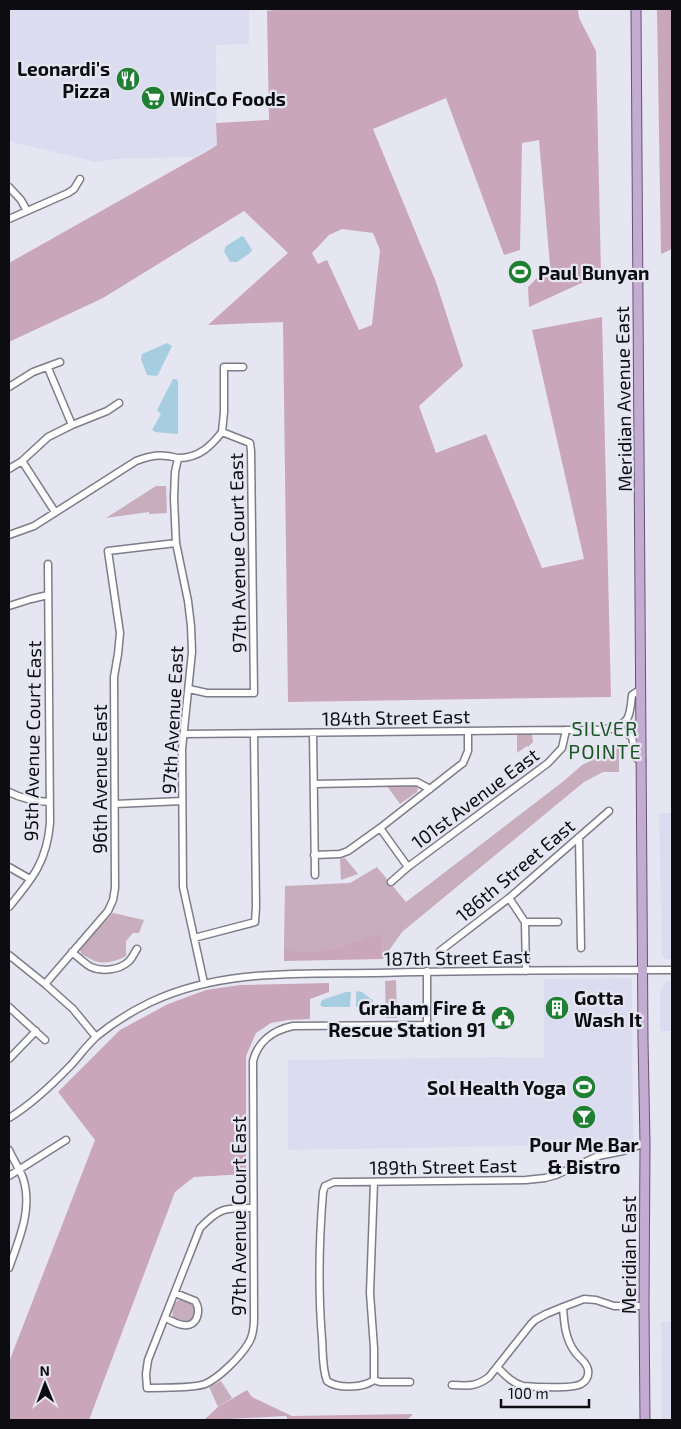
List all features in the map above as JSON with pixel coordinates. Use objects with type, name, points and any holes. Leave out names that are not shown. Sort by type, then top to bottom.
[{"type":"main road","name":"Meridian Avenue East","points":[[636,9],[642,761]]},
{"type":"main road","points":[[642,761],[643,970]]},
{"type":"main road","name":"Meridian East","points":[[643,970],[646,1143],[645,1420]]},
{"type":"street","points":[[9,219],[74,190],[80,179]]},
{"type":"street","points":[[9,187],[21,200],[27,211]]},
{"type":"street","points":[[9,387],[33,372],[60,362]]},
{"type":"street","points":[[9,535],[34,526],[136,461],[155,455],[178,459],[194,456],[207,449],[222,432],[224,367],[244,367]]},
{"type":"street","points":[[48,368],[72,425]]},
{"type":"street","points":[[9,469],[22,461],[48,437],[106,411],[118,403]]},
{"type":"street","name":"97th Avenue Court East","points":[[189,689],[207,693],[254,693],[251,451],[250,443],[222,432]]},
{"type":"street","name":"97th Avenue East","points":[[178,459],[174,490],[176,543],[188,601],[192,652],[182,748],[184,887],[204,983]]},
{"type":"street","points":[[22,461],[55,512]]},
{"type":"street","name":"96th Avenue East","points":[[45,984],[108,911],[113,900],[115,888],[114,677],[120,633],[108,551],[176,543]]},
{"type":"street","name":"95th Avenue Court East","points":[[9,907],[41,864],[46,850],[50,823],[48,564]]},
{"type":"street","points":[[9,606],[48,595]]},
{"type":"street","name":"184th Street East","points":[[184,734],[313,734],[608,728],[621,725],[628,718],[632,695],[641,689]]},
{"type":"street","name":"184th Street East","points":[[608,728],[622,731],[632,737],[636,758],[642,761]]},
{"type":"street","name":"101st Avenue East","points":[[391,882],[408,867],[548,763],[562,748],[566,730]]},
{"type":"street","points":[[314,855],[340,854],[355,846],[463,763],[468,751],[468,731]]},
{"type":"street","points":[[194,938],[255,922],[254,734]]},
{"type":"street","points":[[313,734],[315,875]]},
{"type":"street","points":[[314,784],[417,782],[430,789]]},
{"type":"street","points":[[9,792],[26,798],[49,802]]},
{"type":"street","points":[[115,804],[182,801]]},
{"type":"street","name":"186th Street East","points":[[440,951],[509,898],[609,811]]},
{"type":"street","points":[[380,828],[408,867]]},
{"type":"street","points":[[579,837],[581,948]]},
{"type":"street","points":[[9,867],[30,880]]},
{"type":"street","points":[[509,898],[525,922],[526,971]]},
{"type":"street","points":[[525,922],[558,922]]},
{"type":"street","points":[[72,952],[91,967],[108,969],[128,963],[137,949]]},
{"type":"street","points":[[9,957],[45,984],[73,1010],[96,1037]]},
{"type":"street","name":"187th Street East","points":[[9,1118],[32,1102],[59,1078],[96,1037],[149,1003],[174,992],[204,983],[242,977],[427,971],[672,970]]},
{"type":"street","name":"97th Avenue Court East","points":[[165,1318],[146,1366],[147,1388],[206,1384],[229,1366],[249,1344],[254,1318],[253,1061],[255,1053],[261,1044],[283,1028],[293,1026],[427,1026],[427,971]]},
{"type":"street","points":[[9,1007],[45,1040]]},
{"type":"street","points":[[9,1059],[36,1031]]},
{"type":"street","points":[[9,1176],[66,1140]]},
{"type":"street","name":"189th Street East","points":[[374,1380],[364,1384],[340,1386],[330,1383],[326,1377],[319,1302],[320,1238],[325,1186],[334,1182],[526,1180],[545,1178],[598,1156],[623,1151],[646,1143]]},
{"type":"street","points":[[9,1150],[19,1169],[27,1198],[27,1210],[9,1268]]},
{"type":"street","points":[[374,1182],[370,1293],[374,1380],[380,1382],[410,1382]]},
{"type":"street","points":[[175,1293],[195,1301],[199,1310],[192,1324],[184,1325],[165,1318],[200,1228],[220,1211],[228,1208],[253,1208]]},
{"type":"street","points":[[452,1385],[466,1386],[481,1383],[489,1377],[535,1320],[563,1306],[584,1299],[596,1300],[614,1306],[644,1306]]},
{"type":"street","points":[[497,1367],[516,1384],[523,1386],[580,1385],[586,1379],[588,1370],[568,1339],[563,1306]]},
{"type":"shaded area","points":[[9,9],[249,9],[249,44],[216,45],[217,145],[194,157],[116,159],[95,162],[9,141]]},
{"type":"shaded area","points":[[280,9],[578,9],[579,18],[596,51],[601,274],[529,307],[528,287],[550,265],[539,140],[522,143],[520,250],[504,255],[446,98],[373,129],[436,282],[463,366],[419,406],[436,453],[486,434],[542,568],[584,559],[532,330],[602,317],[611,697],[288,702],[283,322],[208,325],[288,253],[244,211],[103,298],[9,342],[9,263],[217,145],[216,123],[269,120],[267,11]],"holes":[[[342,229],[373,233],[380,250],[372,325],[359,330],[327,260],[318,264],[312,253],[329,235]]]},
{"type":"shaded area","points":[[657,9],[672,9],[672,249],[661,254]]},
{"type":"shaded area","points":[[242,236],[252,250],[237,262],[230,262],[224,251],[226,246]]},
{"type":"shaded area","points":[[167,343],[172,346],[158,375],[147,375],[141,359],[142,354]]},
{"type":"shaded area","points":[[173,379],[177,379],[178,382],[178,434],[155,432],[152,430],[161,414],[157,410]]},
{"type":"shaded area","points":[[156,486],[166,486],[167,513],[149,514],[149,512],[106,518]]},
{"type":"shaded area","points":[[517,734],[532,734],[533,742],[517,753]]},
{"type":"shaded area","points":[[612,744],[619,744],[619,772],[603,772],[584,782],[402,932],[383,959],[382,935],[322,952],[303,952],[293,950],[284,945],[285,886],[350,883],[377,867],[406,902],[582,765],[612,751]]},
{"type":"shaded area","points":[[415,785],[418,788],[417,792],[400,804],[387,786]]},
{"type":"shaded area","points":[[659,813],[672,813],[672,959],[666,959],[662,956]]},
{"type":"shaded area","points":[[345,858],[358,874],[341,880],[340,859]]},
{"type":"shaded area","points":[[113,913],[144,920],[139,933],[133,933],[126,941],[126,956],[113,961],[102,962],[82,955],[80,950],[82,946]]},
{"type":"shaded area","points":[[382,934],[383,959],[284,961],[284,945],[293,950],[303,952],[322,951]]},
{"type":"shaded area","points":[[632,978],[633,1144],[288,1150],[288,1060],[544,1058],[544,979]]},
{"type":"shaded area","points":[[396,980],[397,1018],[386,1018],[385,981]]},
{"type":"shaded area","points":[[672,981],[672,1031],[660,1031],[660,990],[666,982]]},
{"type":"shaded area","points":[[329,983],[329,992],[310,999],[310,1019],[271,1023],[256,1033],[246,1056],[246,1174],[194,1177],[175,1192],[89,1420],[9,1420],[9,1362],[95,1140],[58,1092],[120,1030],[168,1004],[206,990],[240,985]]},
{"type":"shaded area","points":[[356,991],[362,992],[373,1000],[372,1006],[356,1007]]},
{"type":"shaded area","points":[[351,992],[350,1007],[323,1007],[320,1005],[322,1000]]},
{"type":"shaded area","points":[[181,1299],[189,1302],[196,1310],[195,1316],[190,1322],[182,1322],[173,1317],[174,1306]]},
{"type":"shaded area","points":[[661,1322],[672,1322],[672,1420],[662,1420]]},
{"type":"shaded area","points":[[221,1381],[232,1398],[218,1407],[209,1387]]},
{"type":"shaded area","points":[[247,1390],[252,1397],[292,1416],[413,1414],[407,1420],[288,1420],[286,1416],[204,1420],[218,1407]]},
{"type":"place","name":"Leonardi's Pizza","points":[[128,79]]},
{"type":"place","name":"WinCo Foods","points":[[153,98]]},
{"type":"place","name":"Paul Bunyan","points":[[520,272]]},
{"type":"place","name":"Gotta Wash It","points":[[557,1008]]},
{"type":"place","name":"Graham Fire & Rescue Station 91","points":[[503,1018]]},
{"type":"place","name":"Sol Health Yoga","points":[[584,1087]]},
{"type":"place","name":"Pour Me Bar & Bistro","points":[[584,1117]]},
{"type":"district","name":"SILVER POINTE","points":[[605,740]]}]
